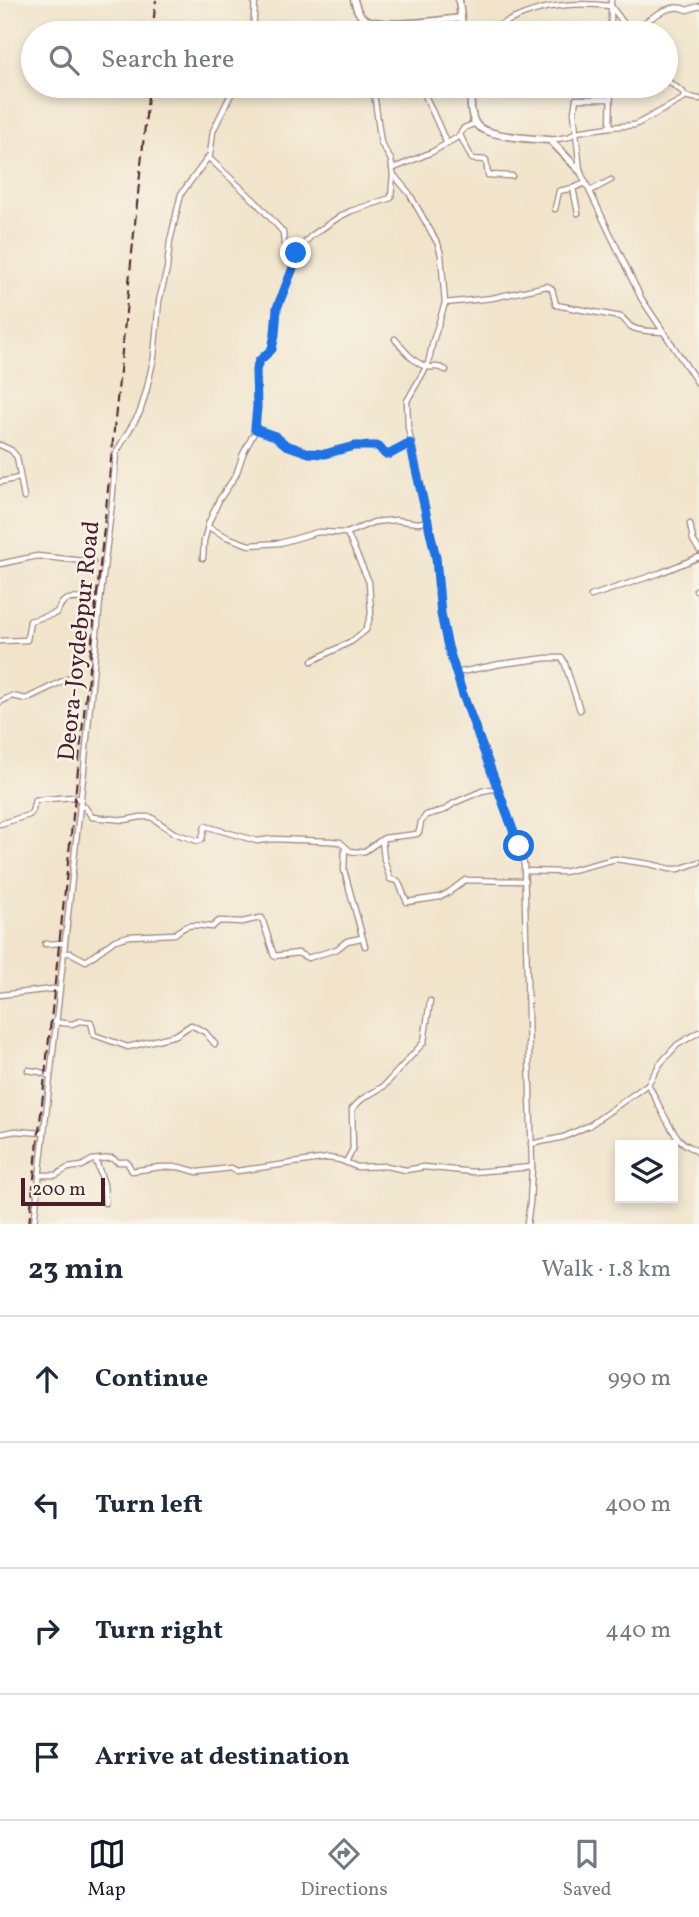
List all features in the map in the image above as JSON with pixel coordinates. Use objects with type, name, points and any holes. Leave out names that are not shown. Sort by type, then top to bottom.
[{"type":"main road","points":[[354,0],[358,11],[373,21]]},
{"type":"main road","points":[[459,0],[462,21]]},
{"type":"main road","points":[[428,21],[461,18]]},
{"type":"main road","points":[[471,98],[475,123],[487,131],[527,139],[550,139],[580,171]]},
{"type":"street","points":[[254,21],[255,0]]},
{"type":"street","points":[[611,3],[623,21]]},
{"type":"street","points":[[506,21],[545,4],[611,3]]},
{"type":"street","points":[[611,3],[611,21]]},
{"type":"street","points":[[648,21],[672,6],[678,5],[687,10],[699,6]]},
{"type":"street","points":[[678,88],[684,96]]},
{"type":"street","points":[[684,96],[699,99]]},
{"type":"street","points":[[550,139],[576,132],[635,125],[684,96]]},
{"type":"street","name":"Deora-Joydebpur Road","points":[[34,1224],[116,453],[140,412],[146,392],[154,357],[159,301],[181,194],[208,157],[212,131],[229,98]]},
{"type":"street","points":[[203,558],[208,527],[219,500],[236,475],[255,429],[256,370],[259,361],[272,349],[277,308],[296,253],[311,236],[339,217],[391,198],[391,160],[381,143],[375,98]]},
{"type":"street","points":[[426,98],[447,144]]},
{"type":"street","points":[[610,127],[610,99],[575,100],[573,112],[580,171],[641,298],[699,385]]},
{"type":"street","points":[[392,172],[447,144],[460,135],[464,128],[475,123]]},
{"type":"street","points":[[460,135],[472,159],[486,160],[488,175],[512,176]]},
{"type":"street","points":[[208,157],[256,202],[283,232],[284,244],[296,253]]},
{"type":"street","points":[[392,172],[409,193],[440,248],[445,303],[426,367],[407,401],[406,415],[436,558],[445,636],[519,846],[524,871],[532,1167],[527,1224]]},
{"type":"street","points":[[590,191],[611,180]]},
{"type":"street","points":[[555,209],[559,191],[586,183]]},
{"type":"street","points":[[573,188],[578,213]]},
{"type":"street","points":[[445,303],[492,298],[547,286],[552,289],[556,305],[625,318],[632,327],[663,332]]},
{"type":"street","points":[[395,339],[411,358],[426,367],[435,366],[446,370]]},
{"type":"street","points":[[255,429],[309,453],[325,454],[355,446],[376,446],[385,454],[390,454],[410,443]]},
{"type":"street","points":[[0,445],[11,450],[16,457],[24,498]]},
{"type":"street","points":[[0,482],[19,478]]},
{"type":"street","points":[[208,527],[249,545],[280,543],[318,532],[347,533],[374,522],[429,521]]},
{"type":"street","points":[[690,524],[693,540],[699,549]]},
{"type":"street","points":[[312,661],[352,641],[366,630],[371,614],[369,582],[347,533]]},
{"type":"street","points":[[0,564],[37,556],[93,562]]},
{"type":"street","points":[[591,596],[699,557]]},
{"type":"street","points":[[0,641],[27,640],[30,621],[56,613],[66,601],[100,601]]},
{"type":"street","points":[[456,673],[535,659],[562,658],[580,709]]},
{"type":"street","points":[[0,702],[12,696],[26,699],[71,677]]},
{"type":"street","points":[[79,806],[85,807],[92,817],[125,820],[150,817],[174,833],[198,841],[202,839],[205,826],[257,841],[272,839],[340,842],[345,848],[357,852],[365,851],[382,840],[417,834],[426,815],[445,810],[454,803],[482,791],[498,788]]},
{"type":"street","points":[[0,824],[29,816],[35,800],[73,797],[80,799]]},
{"type":"street","points":[[382,840],[390,879],[398,881],[407,902],[440,897],[465,880],[525,881]]},
{"type":"street","points":[[345,848],[344,870],[365,946]]},
{"type":"street","points":[[524,871],[565,872],[615,859],[670,869],[679,869],[699,862]]},
{"type":"street","points":[[63,953],[71,953],[86,961],[115,940],[130,935],[175,934],[183,926],[212,927],[219,921],[242,922],[260,918],[274,956],[298,953],[308,958],[337,949],[346,941],[361,938]]},
{"type":"street","points":[[45,944],[64,943]]},
{"type":"street","points":[[0,995],[59,990]]},
{"type":"street","points":[[345,1162],[353,1149],[352,1109],[362,1099],[384,1086],[425,1042],[430,1000]]},
{"type":"street","points":[[55,1022],[72,1024],[91,1021],[94,1035],[126,1047],[176,1035],[191,1025],[205,1032],[215,1044]]},
{"type":"street","points":[[531,1144],[564,1138],[590,1125],[648,1084],[660,1064],[677,1045],[699,1032]]},
{"type":"street","points":[[27,1070],[50,1076]]},
{"type":"street","points":[[648,1084],[676,1134],[699,1153]]},
{"type":"street","points":[[0,1134],[15,1131],[43,1133]]},
{"type":"street","points":[[39,1175],[56,1175],[90,1161],[112,1158],[118,1162],[126,1162],[132,1171],[179,1167],[198,1172],[231,1168],[237,1171],[328,1158],[358,1167],[386,1166],[406,1170],[424,1167],[473,1172],[532,1167]]},
{"type":"street","points":[[96,1161],[104,1183],[105,1203]]},
{"type":"railway","points":[[153,21],[156,0]]},
{"type":"railway","points":[[29,1224],[148,98]]},
{"type":"route","points":[[296,253],[277,308],[272,349],[257,365],[255,429],[309,453],[325,454],[355,446],[376,446],[385,454],[390,454],[410,443],[436,558],[445,636],[463,695],[519,846]]}]
